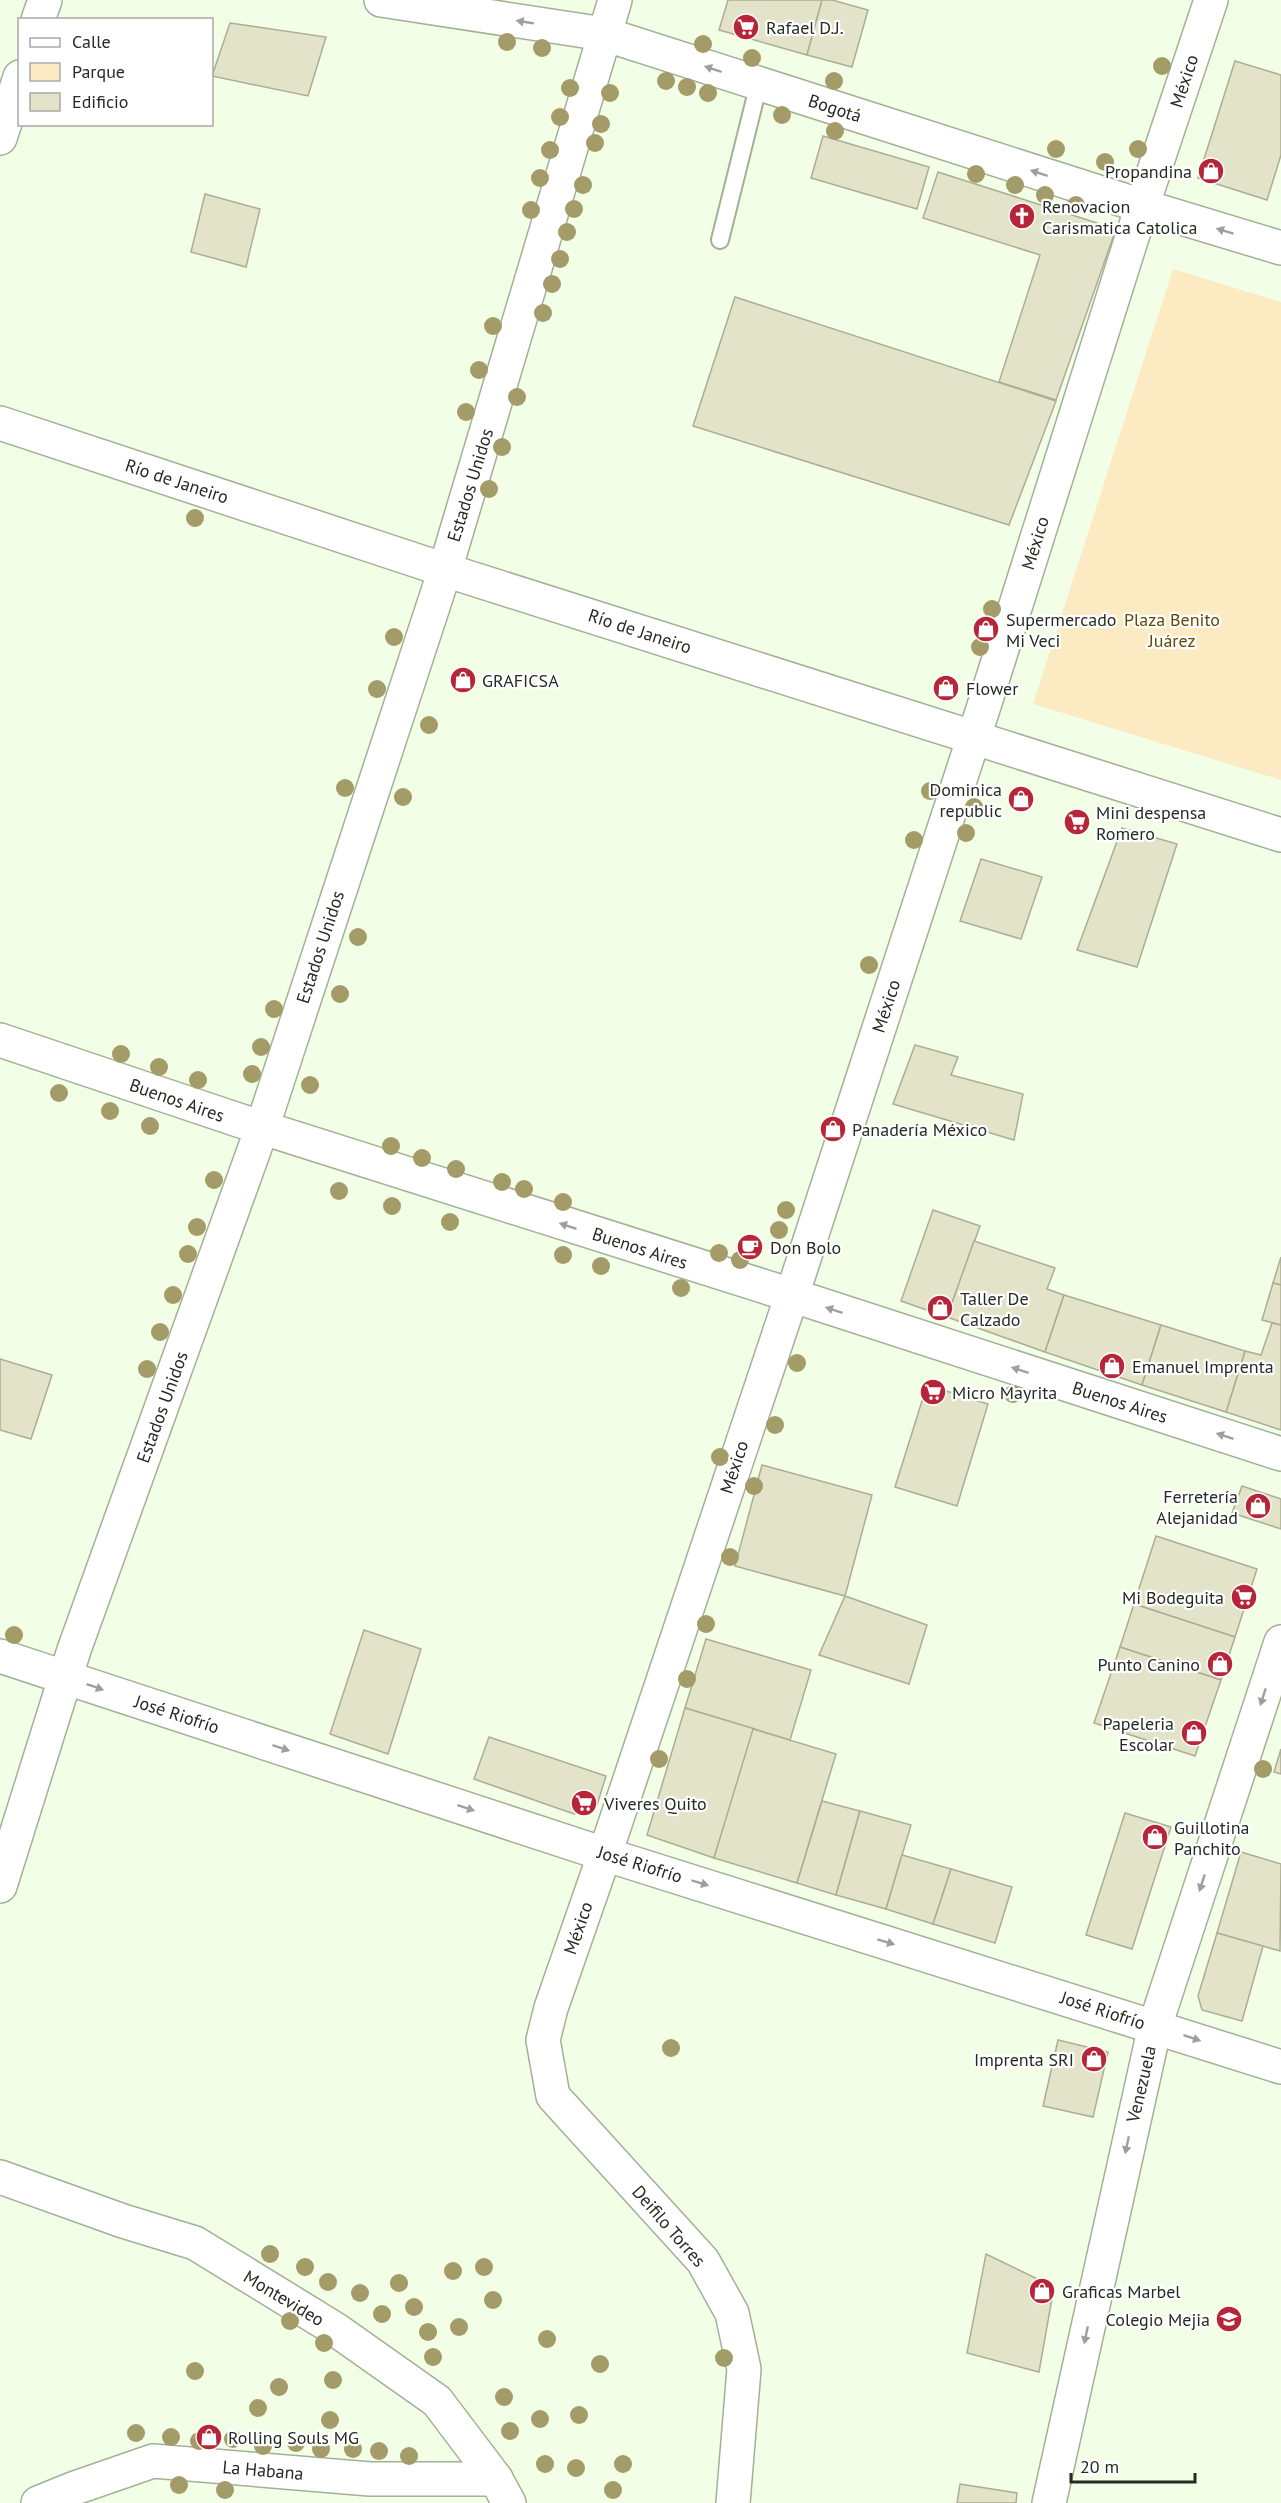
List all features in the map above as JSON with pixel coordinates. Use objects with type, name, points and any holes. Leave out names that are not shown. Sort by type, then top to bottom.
[{"type":"street","points":[[39,18],[45,0]]},
{"type":"street","name":"Bogotá","points":[[381,0],[604,34],[1142,206],[1281,248]]},
{"type":"street","name":"Estados Unidos","points":[[0,1886],[66,1677],[262,1128],[445,570],[615,0]]},
{"type":"street","name":"México","points":[[551,2008],[791,1295],[1142,206],[1211,0]]},
{"type":"street","points":[[0,138],[18,83]]},
{"type":"street","name":"Río de Janeiro","points":[[0,423],[445,570],[1281,835]]},
{"type":"street","name":"Buenos Aires","points":[[0,1040],[262,1128],[791,1295],[1281,1454]]},
{"type":"street","name":"Venezuela","points":[[1049,2503],[1155,2026],[1281,1642]]},
{"type":"street","name":"José Riofrío","points":[[0,1656],[604,1854],[1281,2067]]},
{"type":"street","name":"Deifilo Torres","points":[[551,2008],[543,2040],[553,2096],[703,2261],[732,2313],[744,2368],[733,2503]]},
{"type":"street","name":"Montevideo","points":[[0,2177],[195,2243],[335,2329],[437,2401],[503,2491]]},
{"type":"street","name":"La Habana","points":[[38,2503],[153,2462],[503,2491]]},
{"type":"lane","points":[[720,240],[759,83]]},
{"type":"green space","name":"Plaza Benito Juárez","points":[[1173,269],[1281,302],[1281,780],[1033,704]]},
{"type":"building","points":[[728,0],[822,0],[807,55],[719,30]]},
{"type":"building","points":[[822,0],[832,0],[868,10],[852,67],[807,55]]},
{"type":"building","points":[[230,23],[326,37],[308,96],[213,76]]},
{"type":"building","points":[[1235,61],[1281,75],[1281,155],[1267,200],[1198,178]]},
{"type":"building","points":[[823,136],[929,167],[917,209],[811,178]]},
{"type":"building","points":[[938,172],[1116,229],[1056,400],[999,382],[1040,255],[923,218]]},
{"type":"building","points":[[205,194],[260,209],[246,267],[191,252]]},
{"type":"building","points":[[735,297],[1056,401],[1009,525],[693,426]]},
{"type":"building","points":[[1122,828],[1177,844],[1137,967],[1077,950]]},
{"type":"building","points":[[981,859],[1042,877],[1021,939],[960,921]]},
{"type":"building","points":[[915,1045],[958,1057],[951,1075],[1023,1094],[1014,1140],[893,1104]]},
{"type":"building","points":[[933,1210],[980,1226],[947,1317],[901,1301]]},
{"type":"building","points":[[974,1241],[1055,1268],[1047,1289],[1064,1295],[1045,1352],[947,1317]]},
{"type":"building","points":[[1281,1257],[1281,1285],[1273,1283]]},
{"type":"building","points":[[1273,1283],[1281,1285],[1281,1325],[1262,1320]]},
{"type":"building","points":[[1064,1295],[1161,1325],[1142,1385],[1045,1352]]},
{"type":"building","points":[[1272,1323],[1281,1325],[1281,1430],[1226,1412],[1245,1351],[1261,1355]]},
{"type":"building","points":[[1161,1325],[1245,1351],[1226,1412],[1142,1385]]},
{"type":"building","points":[[0,1359],[52,1375],[31,1439],[0,1430]]},
{"type":"building","points":[[927,1385],[988,1404],[957,1506],[895,1487]]},
{"type":"building","points":[[762,1465],[872,1495],[845,1596],[735,1566]]},
{"type":"building","name":"Ferretería Alejanidad","points":[[1242,1486],[1281,1499],[1281,1529],[1232,1513]]},
{"type":"building","points":[[1156,1536],[1257,1569],[1235,1637],[1134,1604]]},
{"type":"building","points":[[845,1596],[927,1625],[909,1684],[819,1655]]},
{"type":"building","points":[[1134,1604],[1235,1637],[1221,1680],[1120,1647]]},
{"type":"building","points":[[364,1630],[421,1649],[388,1754],[330,1734]]},
{"type":"building","points":[[706,1639],[811,1670],[790,1740],[685,1708]]},
{"type":"building","points":[[1120,1647],[1221,1680],[1195,1756],[1094,1723]]},
{"type":"building","points":[[685,1708],[755,1729],[714,1858],[647,1835]]},
{"type":"building","points":[[753,1729],[836,1754],[797,1883],[714,1858]]},
{"type":"building","points":[[489,1737],[606,1776],[597,1805],[574,1814],[474,1779]]},
{"type":"building","points":[[1281,1749],[1281,1774],[1274,1772]]},
{"type":"building","points":[[822,1801],[860,1811],[836,1895],[797,1883]]},
{"type":"building","points":[[860,1811],[911,1825],[886,1909],[836,1895]]},
{"type":"building","points":[[1125,1813],[1171,1827],[1132,1949],[1086,1935]]},
{"type":"building","points":[[1241,1852],[1281,1864],[1280,1951],[1217,1933]]},
{"type":"building","points":[[902,1855],[951,1869],[933,1924],[886,1909]]},
{"type":"building","points":[[951,1869],[1012,1887],[995,1943],[933,1924]]},
{"type":"building","points":[[1217,1933],[1263,1946],[1242,2021],[1202,2010],[1198,1996]]},
{"type":"building","points":[[1058,2040],[1108,2052],[1093,2117],[1043,2106]]},
{"type":"building","points":[[986,2254],[1054,2287],[1039,2372],[967,2353]]},
{"type":"building","points":[[960,2484],[1017,2493],[1016,2503],[957,2503]]},
{"type":"place","name":"Rafael D.J.","points":[[746,27]]},
{"type":"place","name":"Propandina","points":[[1211,171]]},
{"type":"place","name":"Renovacion Carismatica Catolica","points":[[1022,216]]},
{"type":"place","name":"Supermercado Mi Veci","points":[[986,629]]},
{"type":"place","name":"GRAFICSA","points":[[463,680]]},
{"type":"place","name":"Flower","points":[[946,688]]},
{"type":"place","name":"Dominica republic","points":[[1021,799]]},
{"type":"place","name":"Mini despensa Romero","points":[[1077,822]]},
{"type":"place","name":"Panadería México","points":[[833,1129]]},
{"type":"place","name":"Don Bolo","points":[[750,1247]]},
{"type":"place","name":"Taller De Calzado","points":[[940,1308]]},
{"type":"place","name":"Emanuel Imprenta","points":[[1112,1366]]},
{"type":"place","name":"Micro Mayrita","points":[[933,1392]]},
{"type":"place","name":"Ferretería Alejanidad","points":[[1258,1506]]},
{"type":"place","name":"Mi Bodeguita","points":[[1244,1597]]},
{"type":"place","name":"Punto Canino","points":[[1220,1664]]},
{"type":"place","name":"Papeleria Escolar","points":[[1194,1733]]},
{"type":"place","name":"Viveres Quito","points":[[584,1803]]},
{"type":"place","name":"Guillotina Panchito","points":[[1155,1837]]},
{"type":"place","name":"Imprenta SRI","points":[[1094,2059]]},
{"type":"place","name":"Graficas Marbel","points":[[1042,2291]]},
{"type":"place","name":"Colegio Mejia","points":[[1229,2319]]},
{"type":"place","name":"Rolling Souls MG","points":[[209,2437]]}]
